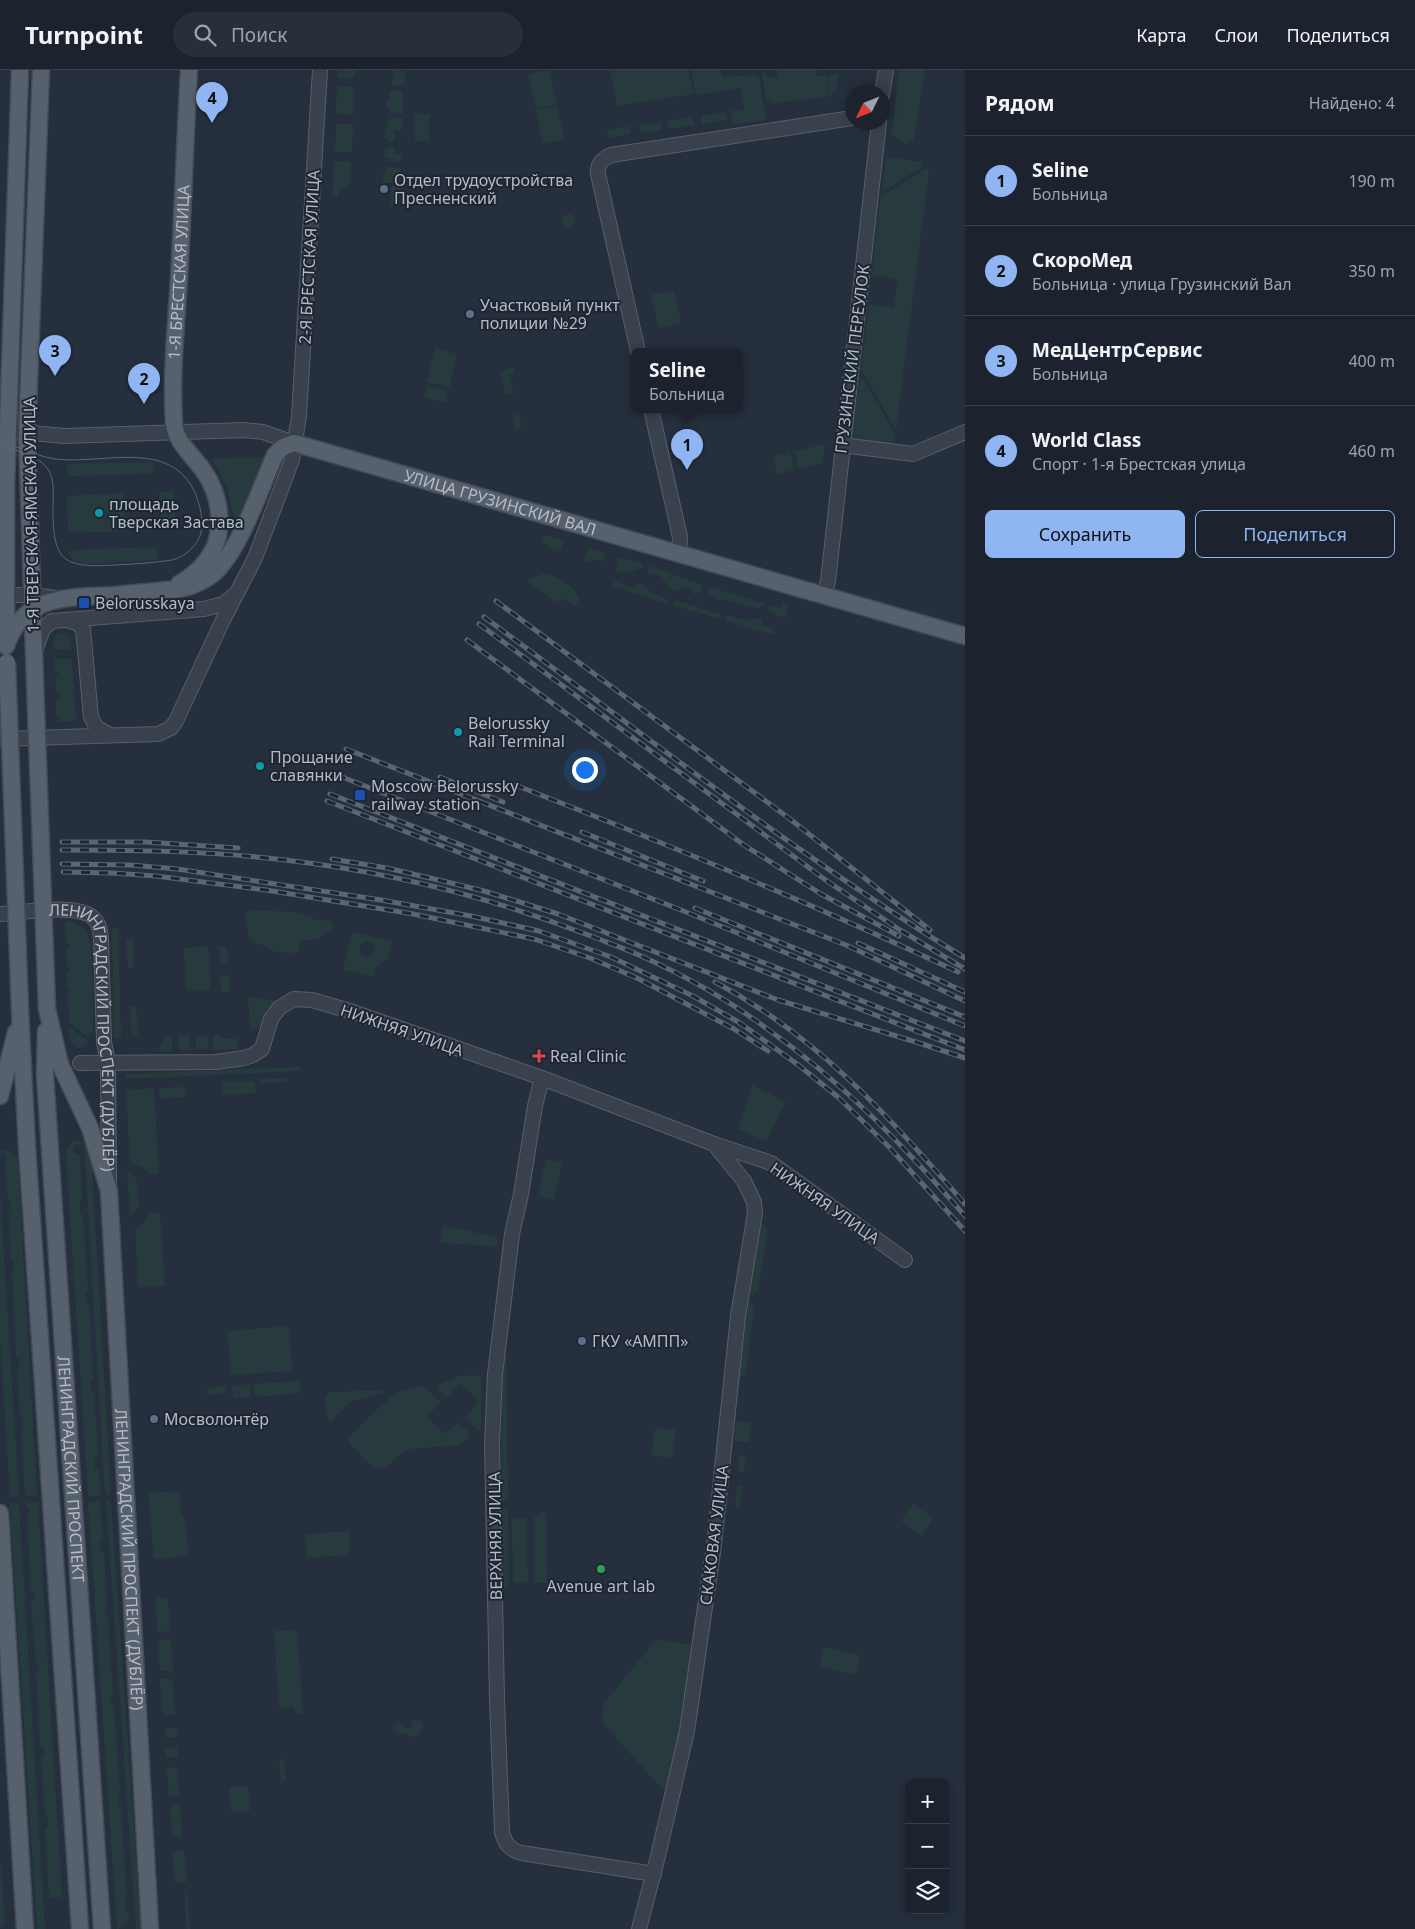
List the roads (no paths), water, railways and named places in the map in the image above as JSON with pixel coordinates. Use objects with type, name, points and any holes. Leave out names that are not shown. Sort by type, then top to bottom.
[{"type":"main road","name":"1-Я ТВЕРСКАЯ-ЯМСКАЯ УЛИЦА","points":[[19,1018],[4,649],[3,526],[6,486],[4,431],[20,70]]},
{"type":"main road","name":"1-Я ТВЕРСКАЯ-ЯМСКАЯ УЛИЦА","points":[[41,70],[27,433],[48,1009]]},
{"type":"main road","name":"1-Я БРЕСТСКАЯ УЛИЦА","points":[[176,432],[174,414],[175,364],[189,70]]},
{"type":"main road","points":[[169,590],[184,581],[209,558],[217,540],[220,520],[217,500],[210,482],[176,432]]},
{"type":"main road","points":[[4,649],[15,626],[32,602],[56,598],[169,590],[194,585],[210,576],[220,566],[244,524],[275,455],[283,447],[294,443]]},
{"type":"main road","name":"УЛИЦА ГРУЗИНСКИЙ ВАЛ","points":[[294,443],[965,636]]},
{"type":"main road","name":"ЛЕНИНГРАДСКИЙ ПРОСПЕКТ","points":[[48,1009],[46,1084],[102,1929]]},
{"type":"main road","name":"ЛЕНИНГРАДСКИЙ ПРОСПЕКТ (ДУБЛЁР)","points":[[48,1009],[60,1064],[90,1128],[109,1191],[150,1929]]},
{"type":"main road","points":[[0,1096],[19,1018]]},
{"type":"main road","name":"ЛЕНИНГРАДСКИЙ ПРОСПЕКТ","points":[[19,1018],[80,1929]]},
{"type":"main road","points":[[0,1514],[23,1925]]},
{"type":"street","name":"2-Я БРЕСТСКАЯ УЛИЦА","points":[[294,443],[303,374],[320,70]]},
{"type":"street","points":[[884,85],[886,70]]},
{"type":"street","points":[[637,348],[598,174],[600,162],[611,155],[845,119]]},
{"type":"street","name":"ГРУЗИНСКИЙ ПЕРЕУЛОК","points":[[824,595],[828,581],[878,130]]},
{"type":"street","points":[[652,413],[680,536],[679,554]]},
{"type":"street","name":"УЛИЦА ГРУЗИНСКИЙ ВАЛ","points":[[4,431],[64,436],[244,430],[263,432],[294,443]]},
{"type":"street","points":[[842,445],[913,454],[922,452],[965,432]]},
{"type":"street","points":[[0,739],[108,734],[158,734],[171,728],[255,558],[292,460],[294,443]]},
{"type":"street","points":[[0,467],[6,486]]},
{"type":"street","points":[[34,660],[37,642],[43,629],[52,621],[210,608],[230,599],[242,585]]},
{"type":"street","points":[[3,595],[32,602]]},
{"type":"street","points":[[66,619],[77,623],[83,629],[91,717],[96,727],[108,734]]},
{"type":"street","name":"ЛЕНИНГРАДСКИЙ ПРОСПЕКТ (ДУБЛЁР)","points":[[0,914],[72,910],[87,914],[96,921],[101,938],[104,1042],[108,1063],[109,1191]]},
{"type":"street","name":"НИЖНЯЯ УЛИЦА","points":[[80,1062],[216,1062],[244,1058],[253,1055],[262,1048],[271,1019],[286,1002],[301,998],[312,1000],[353,1012],[542,1078],[716,1146],[771,1163],[905,1260]]},
{"type":"street","points":[[0,1051],[10,1042],[19,1018]]},
{"type":"street","points":[[53,1033],[66,1056],[72,1061],[80,1062],[96,1055],[104,1042]]},
{"type":"street","name":"ВЕРХНЯЯ УЛИЦА","points":[[542,1078],[535,1106],[521,1194],[512,1234],[495,1374],[492,1444],[497,1708],[502,1832],[508,1846],[514,1851],[654,1874]]},
{"type":"street","name":"СКАКОВАЯ УЛИЦА","points":[[640,1929],[683,1749],[691,1705],[714,1545],[738,1316],[755,1213],[754,1202],[750,1193],[738,1173],[716,1146]]},
{"type":"tram line","points":[[0,442],[55,459],[134,458],[153,460],[171,466],[185,477],[196,495],[202,518],[199,538],[186,554],[172,560],[98,566],[73,563],[59,551],[56,541],[53,483],[48,469],[44,464],[32,457],[0,446]]},
{"type":"railway","points":[[496,601],[790,819],[930,930]]},
{"type":"railway","points":[[484,617],[781,836],[841,878],[965,958]]},
{"type":"railway","points":[[479,624],[827,881],[900,930],[965,969]]},
{"type":"railway","points":[[467,640],[744,845],[821,894],[899,936]]},
{"type":"railway","points":[[346,749],[846,945],[965,1001]]},
{"type":"railway","points":[[337,775],[681,910],[965,1026]]},
{"type":"railway","points":[[440,777],[503,802]]},
{"type":"railway","points":[[515,785],[738,875],[849,922],[958,972]]},
{"type":"railway","points":[[330,794],[965,1041]]},
{"type":"railway","points":[[327,801],[965,1050]]},
{"type":"railway","points":[[582,832],[703,881]]},
{"type":"railway","points":[[62,842],[145,842],[238,848]]},
{"type":"railway","points":[[62,850],[146,851],[229,855],[324,865],[402,879],[479,898],[517,910],[554,922],[644,957],[696,983],[739,1009],[794,1049],[872,1116],[919,1164],[965,1216]]},
{"type":"railway","points":[[332,859],[387,868],[484,891],[558,914],[778,1000],[965,1058]]},
{"type":"railway","points":[[62,864],[131,865],[177,869],[381,900],[471,916],[539,931],[611,957],[693,996],[740,1023],[797,1064],[838,1097],[890,1148],[965,1231]]},
{"type":"railway","points":[[63,872],[156,876],[266,890],[413,914],[534,939],[590,958],[637,978],[734,1029],[768,1051]]},
{"type":"railway","points":[[695,908],[965,1017]]},
{"type":"railway","points":[[858,943],[965,992]]},
{"type":"railway","points":[[715,982],[752,1004],[820,1053],[880,1110],[965,1204]]},
{"type":"place","name":"World Class","points":[[212,123]]},
{"type":"place","name":"Отдел трудоустройства Пресненский","points":[[384,189]]},
{"type":"place","name":"Участковый пункт полиции №29","points":[[470,314]]},
{"type":"place","name":"МедЦентрСервис","points":[[55,376]]},
{"type":"place","name":"СкороМед","points":[[144,404]]},
{"type":"place","name":"Seline","points":[[687,470]]},
{"type":"place","name":"площадь Тверская Застава","points":[[99,513]]},
{"type":"place","name":"Belorusskaya","points":[[84,603]]},
{"type":"place","name":"Belorussky Rail Terminal","points":[[458,732]]},
{"type":"place","name":"Прощание славянки","points":[[260,766]]},
{"type":"place","name":"Moscow Belorussky railway station","points":[[360,795]]},
{"type":"place","name":"Real Clinic","points":[[539,1056]]},
{"type":"place","name":"ГКУ «АМПП»","points":[[582,1341]]},
{"type":"place","name":"Мосволонтёр","points":[[154,1419]]},
{"type":"place","name":"Avenue art lab","points":[[601,1569]]}]
